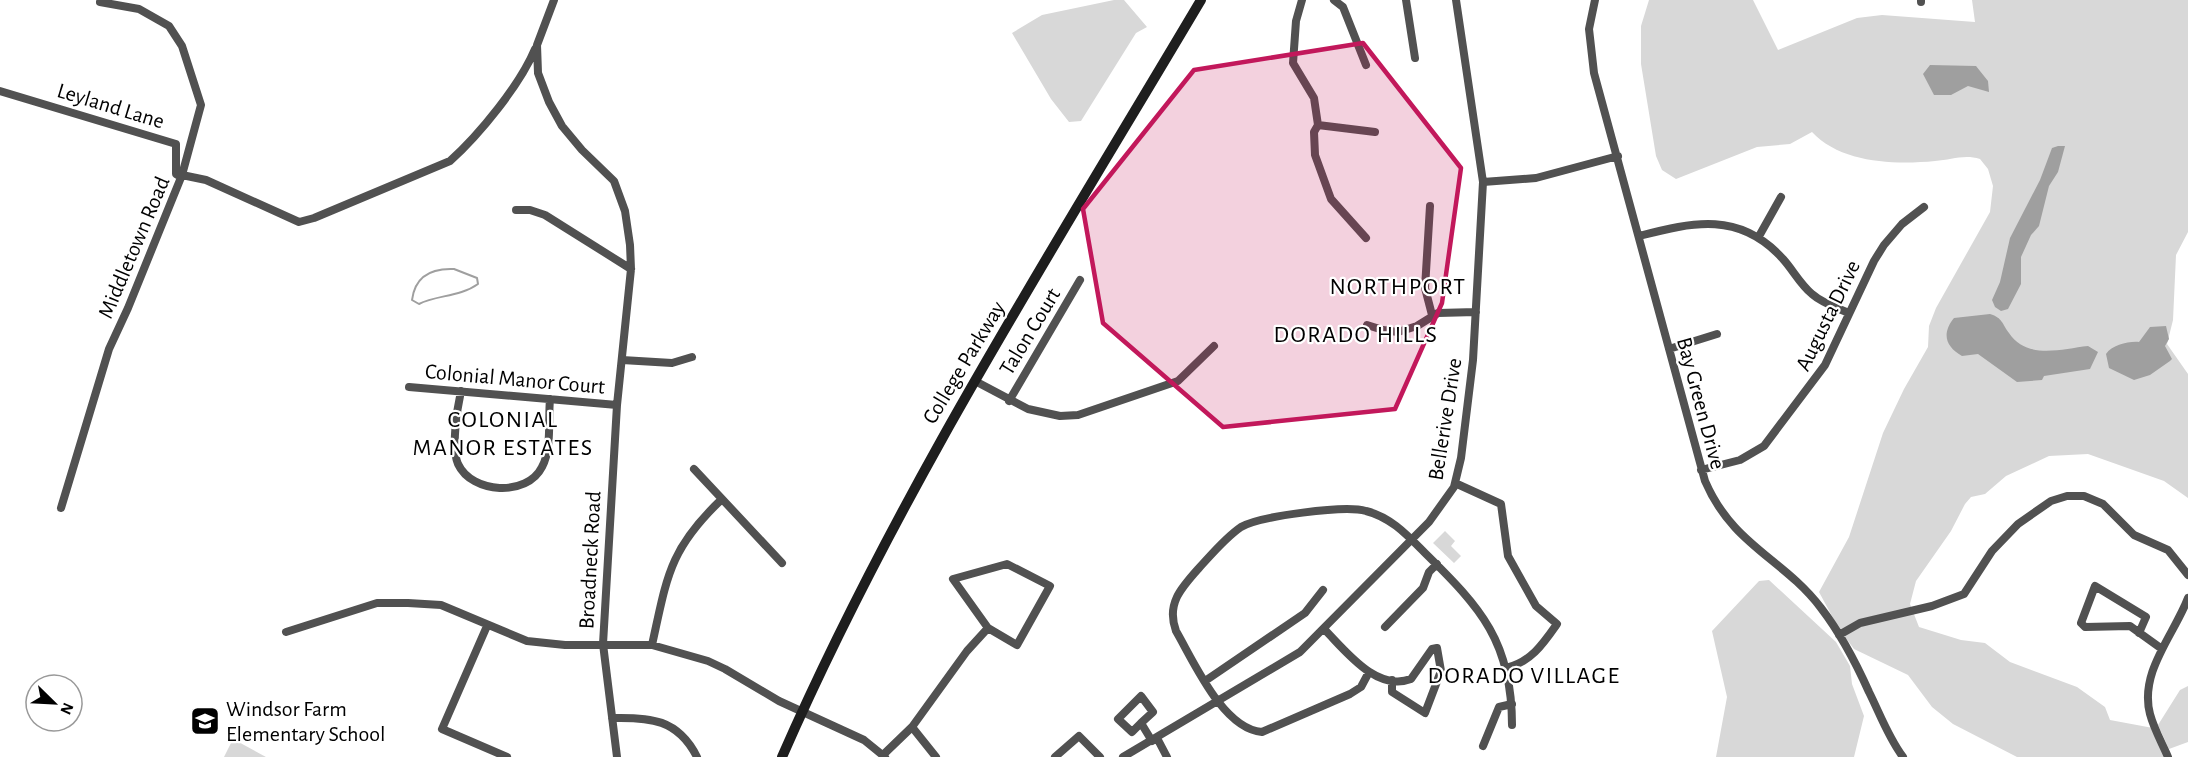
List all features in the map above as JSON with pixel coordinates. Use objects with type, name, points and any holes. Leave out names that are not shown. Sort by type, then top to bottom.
[{"type":"main road","name":"College Parkway","points":[[782,757],[877,557],[935,448],[1201,0]]},
{"type":"street","name":"Broadneck Road","points":[[554,0],[537,45],[538,73],[549,102],[562,126],[582,150],[614,181],[625,211],[631,269],[617,405],[603,644],[617,757]]},
{"type":"street","points":[[1302,0],[1296,21],[1293,63],[1314,98],[1318,125],[1314,132],[1315,155],[1324,185],[1339,210],[1366,238]]},
{"type":"street","points":[[1334,0],[1343,7],[1366,65]]},
{"type":"street","points":[[1406,0],[1415,58]]},
{"type":"street","name":"Bellerive Drive","points":[[1123,757],[1293,657],[1324,629],[1411,540],[1448,498],[1455,483],[1470,379],[1483,182],[1456,0]]},
{"type":"street","name":"Bay Green Drive","points":[[1594,0],[1590,19],[1590,53],[1701,470],[1712,498],[1724,517],[1739,534],[1801,586],[1839,635],[1860,673],[1884,728],[1903,757]]},
{"type":"street","name":"Leyland Lane","points":[[0,91],[176,144],[174,169],[176,174],[182,176],[201,105],[182,46],[169,26],[139,9],[100,2]]},
{"type":"street","name":"Middletown Road","points":[[61,508],[109,349],[182,176],[206,180],[299,222],[314,218],[450,161],[468,146],[518,82],[537,45]]},
{"type":"street","points":[[1318,125],[1375,132]]},
{"type":"street","points":[[1483,182],[1536,178],[1618,156]]},
{"type":"street","points":[[1758,238],[1781,197]]},
{"type":"street","points":[[1430,206],[1425,288],[1432,315]]},
{"type":"street","name":"Augusta Drive","points":[[1701,470],[1740,460],[1753,455],[1764,446],[1817,378],[1884,245],[1902,224],[1924,207]]},
{"type":"street","points":[[516,210],[530,210],[545,215],[631,269]]},
{"type":"street","points":[[1639,236],[1707,222],[1734,227],[1758,238],[1782,258],[1813,296],[1849,313]]},
{"type":"street","name":"Talon Court","points":[[1009,401],[1080,280]]},
{"type":"street","points":[[1367,324],[1398,332],[1417,326],[1432,315],[1443,311],[1476,312]]},
{"type":"street","points":[[1669,349],[1717,334]]},
{"type":"street","points":[[975,381],[1009,401],[1044,414],[1078,414],[1178,381],[1214,346]]},
{"type":"street","points":[[622,360],[672,363],[692,357]]},
{"type":"street","name":"Colonial Manor Court","points":[[409,387],[617,405]]},
{"type":"street","points":[[461,391],[455,455],[467,476],[482,485],[516,488],[538,474],[546,459],[550,399]]},
{"type":"street","points":[[694,469],[782,563]]},
{"type":"street","points":[[1455,483],[1501,504],[1508,556],[1536,606],[1557,624],[1529,659],[1523,664],[1506,668]]},
{"type":"street","points":[[1839,635],[1860,624],[1932,606],[1964,594],[1992,551],[2018,524],[2051,501],[2067,496],[2084,496],[2103,504],[2134,535],[2168,550],[2188,575]]},
{"type":"street","points":[[652,645],[666,581],[677,552],[700,520],[722,499]]},
{"type":"street","points":[[1369,672],[1361,687],[1350,694],[1262,732],[1239,723],[1218,702],[1176,632],[1172,621],[1173,603],[1184,586],[1221,544],[1243,526],[1333,509],[1354,509],[1383,518],[1437,564],[1481,612],[1496,639],[1506,668],[1512,704],[1512,725]]},
{"type":"street","points":[[1007,564],[1050,586],[1017,645],[988,628],[953,579],[1007,564]]},
{"type":"street","points":[[1385,627],[1424,588],[1429,572],[1437,564]]},
{"type":"street","points":[[2139,633],[2146,617],[2094,586],[2081,623],[2085,627],[2130,626],[2139,633],[2162,649]]},
{"type":"street","points":[[1204,681],[1261,645],[1305,613],[1323,590]]},
{"type":"street","points":[[2168,757],[2150,713],[2148,694],[2151,676],[2162,649],[2188,598]]},
{"type":"street","points":[[286,632],[343,612],[385,603],[441,605],[527,641],[565,645],[652,645],[708,661],[802,711],[864,740],[884,756],[912,727],[967,651],[988,628]]},
{"type":"street","points":[[487,626],[442,729],[507,757]]},
{"type":"street","points":[[1324,629],[1369,672],[1392,680],[1411,679],[1432,649],[1437,648],[1441,671],[1425,713],[1392,692],[1392,680]]},
{"type":"street","points":[[1141,696],[1153,712],[1141,723],[1132,732],[1118,719],[1141,696]]},
{"type":"street","points":[[1483,746],[1499,707],[1512,704]]},
{"type":"street","points":[[612,718],[644,717],[663,723],[688,741],[697,757]]},
{"type":"street","points":[[1141,723],[1167,757]]},
{"type":"street","points":[[912,727],[936,757]]},
{"type":"street","points":[[1055,757],[1079,736],[1100,757]]},
{"type":"highlighted area","points":[[1363,43],[1461,168],[1442,303],[1395,409],[1223,427],[1103,323],[1083,209],[1194,70]]},
{"type":"shaded area","points":[[1124,0],[1147,27],[1136,33],[1081,121],[1069,122],[1051,99],[1012,33],[1042,15]]},
{"type":"shaded area","points":[[1649,0],[1753,0],[1778,50],[1857,18],[1882,15],[1975,22],[1972,0],[2188,0],[2188,232],[2176,255],[2173,320],[2167,344],[2188,374],[2188,498],[2164,481],[2088,454],[2049,456],[2006,476],[1985,494],[1971,497],[1951,531],[1916,581],[1910,604],[1919,627],[1961,640],[1985,643],[2010,662],[2077,687],[2105,707],[2110,720],[2153,728],[2165,757],[2017,757],[1953,724],[1932,707],[1908,675],[1854,649],[1839,629],[1819,592],[1849,537],[1883,433],[1928,347],[1929,326],[1936,308],[1990,212],[1993,186],[1988,169],[1980,159],[1968,157],[1903,163],[1869,160],[1838,150],[1812,132],[1790,144],[1757,147],[1676,179],[1662,170],[1656,156],[1641,64],[1641,26]]},
{"type":"shaded area","points":[[1930,65],[1976,66],[1988,81],[1989,92],[1968,86],[1951,95],[1934,95],[1923,74]]},
{"type":"shaded area","points":[[2065,146],[2058,172],[2049,186],[2039,226],[2031,235],[2021,257],[2021,284],[2008,309],[2001,311],[1995,307],[1992,300],[2000,282],[2010,238],[2040,180],[2052,148]]},
{"type":"shaded area","points":[[1990,314],[2000,319],[2016,341],[2025,347],[2045,351],[2088,346],[2098,352],[2090,369],[2044,376],[2042,380],[2017,382],[1978,354],[1962,356],[1952,349],[1947,340],[1948,329],[1954,318]]},
{"type":"shaded area","points":[[2166,326],[2169,339],[2165,346],[2172,359],[2170,361],[2150,375],[2134,380],[2109,368],[2106,354],[2112,348],[2126,343],[2139,342],[2150,327]]},
{"type":"shaded area","points":[[1445,531],[1455,541],[1451,546],[1461,556],[1454,563],[1433,543]]},
{"type":"shaded area","points":[[1769,580],[1836,642],[1850,666],[1852,684],[1864,716],[1854,757],[1716,757],[1727,697],[1712,631],[1759,581]]},
{"type":"shaded area","points":[[2188,686],[2188,742],[2169,749],[2158,725],[2180,690]]},
{"type":"shaded area","points":[[233,739],[266,757],[224,757]]},
{"type":"waterway","points":[[454,269],[477,278],[478,284],[464,291],[419,304],[412,300],[417,285],[426,275],[438,270],[454,269]]},
{"type":"place","name":"Windsor Farm Elementary School","points":[[205,721]]},
{"type":"district","name":"NORTHPORT","points":[[1398,286]]},
{"type":"district","name":"DORADO HILLS","points":[[1356,334]]},
{"type":"district","name":"COLONIAL MANOR ESTATES","points":[[503,433]]},
{"type":"district","name":"DORADO VILLAGE","points":[[1524,675]]}]
